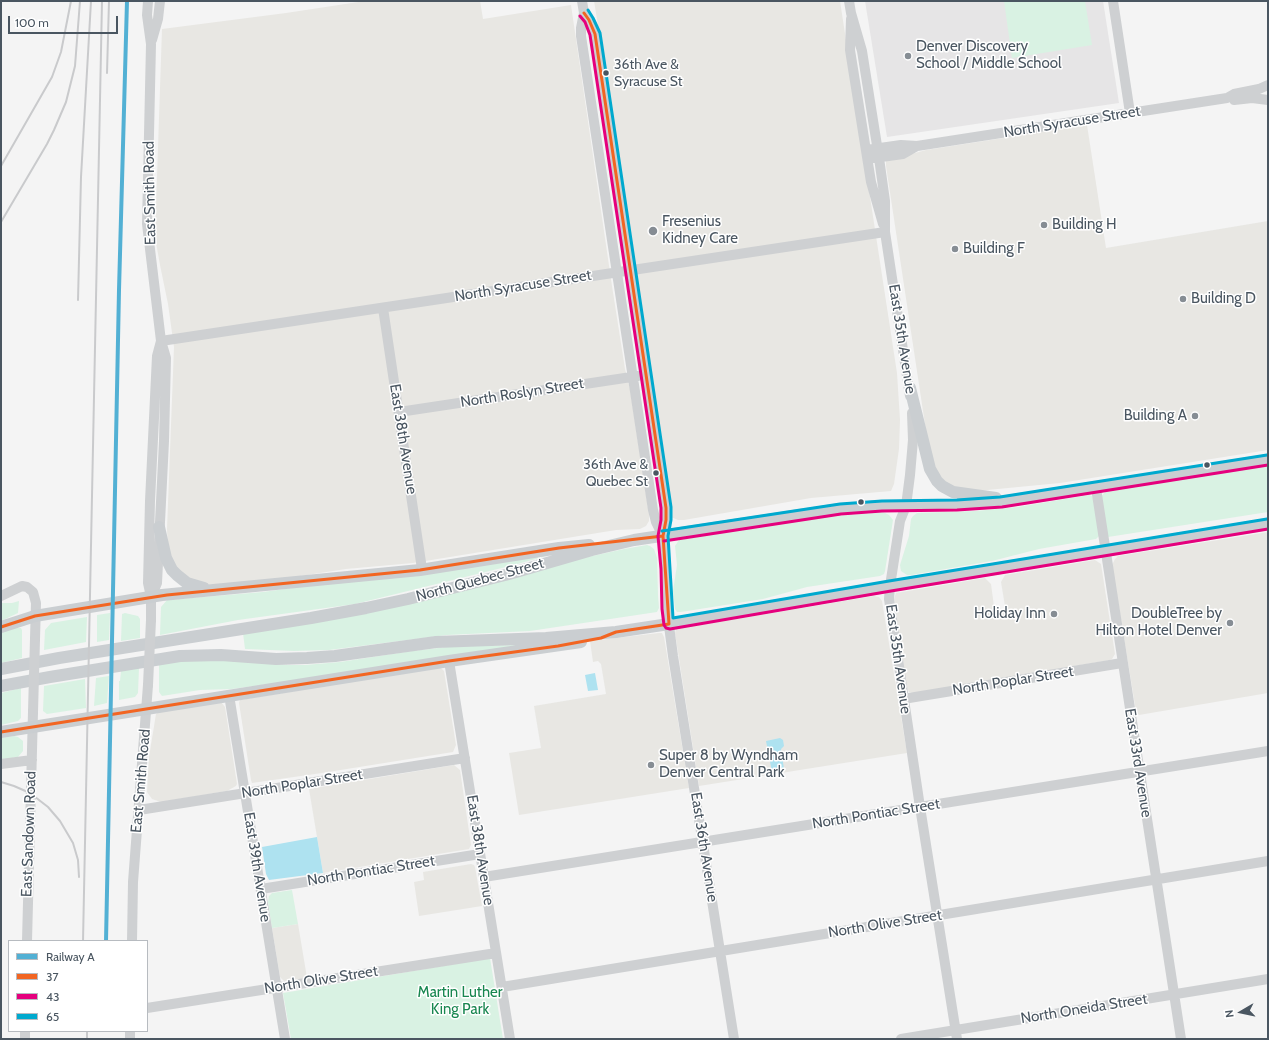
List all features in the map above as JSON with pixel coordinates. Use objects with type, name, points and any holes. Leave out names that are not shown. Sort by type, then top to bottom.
[{"type":"main road","points":[[910,388],[930,469],[937,481],[942,486],[953,492],[1015,500]]},
{"type":"main road","name":"North Quebec Street","points":[[1,669],[59,658],[373,607],[509,574],[592,550],[634,540],[824,511],[855,508],[967,505],[1015,500],[1268,460]]},
{"type":"main road","points":[[1,686],[58,675],[180,656],[221,655],[269,658],[306,658],[335,656],[442,642],[546,638],[616,632],[1268,524]]},
{"type":"main road","points":[[159,527],[166,558],[172,570],[187,583],[213,590]]},
{"type":"main road","points":[[1,627],[35,616],[152,597],[422,569],[559,548],[634,540]]},
{"type":"main road","points":[[1,732],[449,660],[585,642],[616,632]]},
{"type":"street","name":"East Smith Road","points":[[132,940],[138,810],[147,708],[152,597],[157,583],[166,388],[166,358],[161,341],[147,215],[151,44],[147,14],[148,1]]},
{"type":"street","name":"East Smith Road","points":[[151,44],[158,19],[160,1]]},
{"type":"street","name":"East 36th Avenue","points":[[582,1],[584,13],[581,36],[653,510],[656,522],[663,536]]},
{"type":"street","name":"East 35th Avenue","points":[[849,1],[862,51],[879,153],[885,200],[885,232]]},
{"type":"street","points":[[1113,1],[1130,113]]},
{"type":"street","name":"East 36th Avenue","points":[[584,13],[595,34],[666,508],[666,520],[663,536],[669,624],[734,1039]]},
{"type":"street","name":"East 35th Avenue","points":[[851,13],[850,50],[874,198],[885,232],[910,388],[913,417],[913,440],[906,506],[900,521],[889,598],[903,699],[957,1034]]},
{"type":"street","name":"North Syracuse Street","points":[[867,155],[879,153],[903,154],[917,146],[1227,98],[1234,94],[1259,89],[1268,85]]},
{"type":"street","name":"North Syracuse Street","points":[[1227,98],[1234,100],[1260,98],[1268,100]]},
{"type":"street","name":"North Syracuse Street","points":[[161,341],[885,232]]},
{"type":"street","name":"East 38th Avenue","points":[[383,308],[422,569]]},
{"type":"street","name":"East Smith Road","points":[[152,597],[148,583],[150,501],[157,356],[161,341]]},
{"type":"street","name":"North Roslyn Street","points":[[399,412],[646,375]]},
{"type":"street","name":"East 33rd Avenue","points":[[1096,488],[1181,1039]]},
{"type":"street","name":"East Sandown Road","points":[[1,596],[22,586],[27,587],[33,592],[36,603],[27,940]]},
{"type":"street","name":"East 38th Avenue","points":[[449,660],[510,1039]]},
{"type":"street","name":"North Poplar Street","points":[[903,699],[1122,664]]},
{"type":"street","name":"East 39th Avenue","points":[[229,695],[285,1039]]},
{"type":"street","name":"North Pontiac Street","points":[[484,877],[1268,751]]},
{"type":"street","name":"North Poplar Street","points":[[138,810],[465,758]]},
{"type":"street","points":[[1,764],[32,760]]},
{"type":"street","name":"North Pontiac Street","points":[[261,889],[480,854]]},
{"type":"street","name":"North Olive Street","points":[[502,987],[1268,861]]},
{"type":"street","name":"North Olive Street","points":[[148,1008],[496,953]]},
{"type":"street","name":"North Oneida Street","points":[[901,1039],[957,1034],[1174,994],[1268,979]]},
{"type":"shaded area","points":[[365,1],[480,1],[483,19],[571,5],[612,286],[625,369],[630,389],[649,521],[646,526],[640,529],[616,530],[413,563],[346,569],[294,577],[209,585],[180,575],[168,551],[167,529],[174,347],[168,304],[155,237],[162,29]]},
{"type":"shaded area","points":[[594,1],[840,1],[897,373],[900,420],[899,449],[894,484],[891,491],[811,498],[684,520],[678,520],[671,517]]},
{"type":"shaded area","points":[[865,1],[1103,1],[1119,103],[887,137]]},
{"type":"shaded area","points":[[1087,125],[1106,248],[1268,221],[1268,450],[1060,483],[977,491],[951,489],[931,464],[886,161],[926,150]]},
{"type":"shaded area","points":[[1268,532],[1268,693],[1139,715],[1136,711],[1112,565],[1115,559],[1118,556]]},
{"type":"shaded area","points":[[1095,560],[1101,564],[1115,654],[1112,659],[913,693],[909,692],[907,688],[894,599],[896,593],[985,578],[991,584],[995,614],[1006,612],[1001,582],[1005,575]]},
{"type":"shaded area","points":[[874,596],[879,597],[882,601],[907,753],[699,786],[675,633],[676,629]]},
{"type":"shaded area","points":[[662,633],[664,637],[689,788],[519,815],[509,753],[541,748],[534,706],[606,694],[601,664],[598,661],[593,662],[590,641]]},
{"type":"shaded area","points":[[440,667],[444,671],[456,745],[453,752],[252,783],[239,703],[240,700]]},
{"type":"shaded area","points":[[221,702],[225,707],[237,784],[236,786],[227,791],[161,802],[152,799],[147,792],[149,757],[156,714],[158,712]]},
{"type":"shaded area","points":[[454,765],[460,770],[471,845],[469,849],[323,873],[309,789]]},
{"type":"shaded area","points":[[471,864],[475,867],[482,906],[419,916],[414,882],[424,880],[423,872]]},
{"type":"shaded area","points":[[298,924],[307,978],[285,982],[280,977],[272,928]]},
{"type":"green space","points":[[1004,1],[1085,1],[1092,45],[1012,58]]},
{"type":"green space","points":[[1268,466],[1268,512],[1108,537],[1101,497],[1105,492]]},
{"type":"green space","points":[[1089,495],[1094,498],[1099,536],[1096,539],[1039,549],[992,561],[911,575],[907,575],[901,571],[900,565],[909,536],[911,519],[917,513],[976,511],[1018,507]]},
{"type":"green space","points":[[883,512],[889,515],[893,520],[885,571],[884,574],[880,576],[807,587],[763,599],[681,612],[677,612],[675,609],[673,591],[677,565],[675,546],[679,540],[816,518]]},
{"type":"green space","points":[[647,545],[654,549],[657,558],[659,608],[657,612],[530,631],[447,635],[329,650],[294,651],[245,649],[243,633]]},
{"type":"green space","points":[[546,553],[546,556],[514,565],[355,604],[238,620],[160,635],[161,607],[167,600],[263,592]]},
{"type":"green space","points":[[19,601],[18,613],[1,621],[1,603],[12,603]]},
{"type":"green space","points":[[110,613],[109,640],[97,642],[97,615]]},
{"type":"green space","points":[[125,613],[138,616],[140,619],[140,638],[121,641],[122,614]]},
{"type":"green space","points":[[87,617],[86,642],[44,650],[45,630],[51,623]]},
{"type":"green space","points":[[13,628],[21,628],[22,630],[22,658],[1,663],[1,633]]},
{"type":"green space","points":[[521,645],[232,689],[200,690],[162,696],[159,692],[159,664],[183,661],[218,660],[305,665],[340,662],[456,646]]},
{"type":"green space","points":[[139,668],[138,693],[135,697],[119,700],[119,681],[121,671]]},
{"type":"green space","points":[[109,676],[107,703],[94,706],[96,678]]},
{"type":"green space","points":[[85,679],[86,708],[47,714],[43,711],[44,686]]},
{"type":"green space","points":[[21,688],[21,718],[18,721],[1,725],[1,693]]},
{"type":"green space","points":[[14,736],[23,741],[23,751],[18,757],[1,760],[1,738]]},
{"type":"green space","points":[[292,890],[298,924],[272,928],[268,902],[269,896],[272,893]]},
{"type":"green space","name":"Martin Luther King Park","points":[[490,958],[503,1039],[291,1039],[283,993]]},
{"type":"water","points":[[595,673],[598,690],[588,691],[585,675]]},
{"type":"water","points":[[780,738],[783,740],[784,746],[781,749],[784,769],[772,772],[766,741]]},
{"type":"water","points":[[317,837],[323,873],[269,880],[266,874],[262,847]]},
{"type":"railway","points":[[1,166],[52,77],[61,52],[71,1]]},
{"type":"railway","points":[[1,222],[47,144],[66,102],[75,66],[80,1]]},
{"type":"railway","points":[[78,300],[81,177],[91,1]]},
{"type":"railway","points":[[83,940],[102,1]]},
{"type":"railway","points":[[107,73],[109,1]]},
{"type":"railway","points":[[1,782],[30,793],[48,807],[60,821],[73,843],[78,860],[79,877]]},
{"type":"railway","points":[[87,1032],[87,1039]]},
{"type":"rail line","name":"A","points":[[106,940],[119,290],[127,1]]},
{"type":"transit line","name":"65","points":[[588,10],[600,33],[671,507],[671,520],[668,536],[673,618],[1267,519]]},
{"type":"transit line","name":"37","points":[[1,732],[449,661],[558,646],[601,638],[616,632],[669,624],[663,536],[666,520],[666,508],[595,34],[584,13]]},
{"type":"transit line","name":"43","points":[[580,16],[585,22],[590,35],[661,508],[661,520],[658,536],[662,609],[664,625],[666,628],[670,629],[1268,529]]},
{"type":"transit line","name":"65","points":[[662,531],[840,504],[1000,497],[1267,455]]},
{"type":"transit line","name":"43","points":[[664,541],[841,514],[882,511],[957,510],[1002,507],[1268,465]]},
{"type":"transit line","name":"37","points":[[1,627],[35,616],[167,595],[420,570],[559,548],[663,536]]},
{"type":"place","name":"Denver Discovery School / Middle School","points":[[908,56]]},
{"type":"place","name":"36th Ave & Syracuse St","points":[[606,73]]},
{"type":"place","name":"Building H","points":[[1044,225]]},
{"type":"place","name":"Fresenius Kidney Care","points":[[653,231]]},
{"type":"place","name":"Building F","points":[[955,249]]},
{"type":"place","name":"Building D","points":[[1183,299]]},
{"type":"place","name":"Building A","points":[[1195,416]]},
{"type":"place","name":"36th Ave & Quebec St","points":[[656,473]]},
{"type":"place","name":"Holiday Inn","points":[[1054,614]]},
{"type":"place","name":"DoubleTree by Hilton Hotel Denver","points":[[1230,623]]},
{"type":"place","name":"Super 8 by Wyndham Denver Central Park","points":[[651,765]]}]
